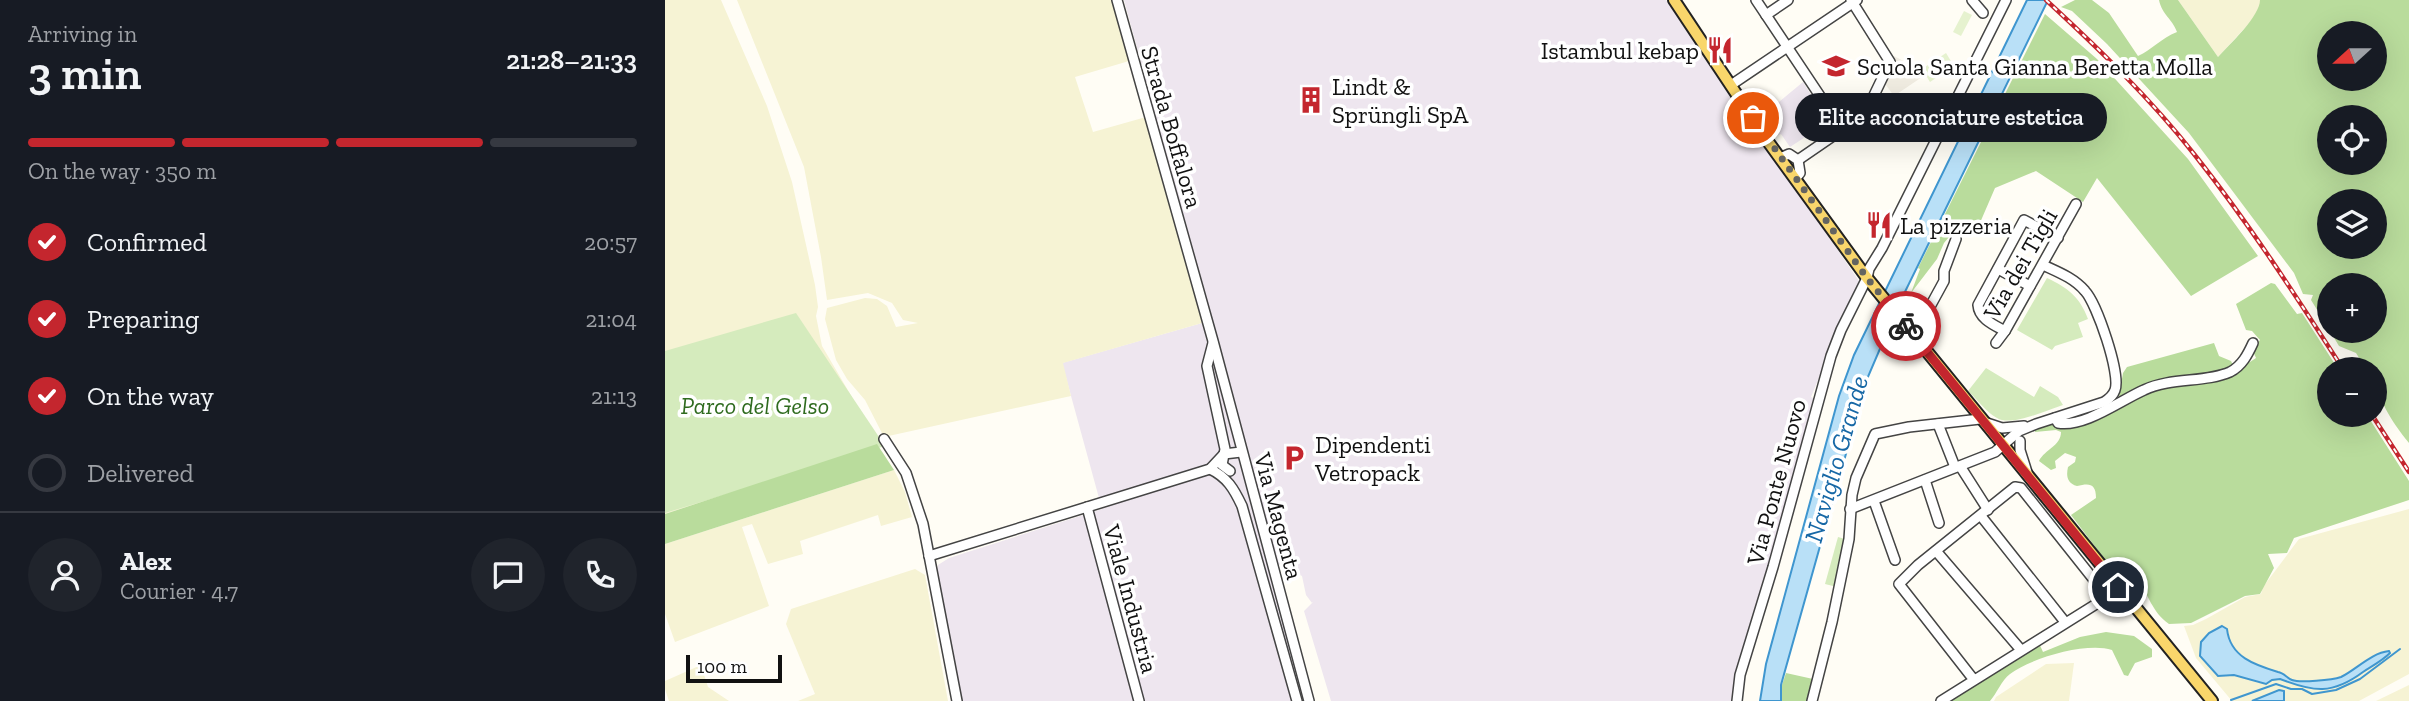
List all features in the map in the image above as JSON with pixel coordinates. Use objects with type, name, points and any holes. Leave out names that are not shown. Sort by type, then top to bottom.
[{"type":"main road","points":[[1674,0],[1780,158],[1870,282],[2212,701]]},
{"type":"street","name":"Strada Boffalora","points":[[1117,0],[1191,265]]},
{"type":"street","points":[[1756,0],[1842,129]]},
{"type":"street","points":[[1766,15],[1788,0]]},
{"type":"street","points":[[1972,0],[1983,13]]},
{"type":"street","name":"Via Ponte Nuovo","points":[[1737,701],[1742,667],[1773,567],[1831,356],[1870,282],[1869,269],[2006,0]]},
{"type":"street","points":[[1731,85],[1854,1],[1890,62],[1865,114],[1798,160]]},
{"type":"street","points":[[1780,158],[1789,154],[1798,160],[1800,173],[1795,179]]},
{"type":"street","name":"Via dei Tigli","points":[[1996,344],[2076,204]]},
{"type":"street","points":[[2005,331],[1983,317],[1978,309],[2024,220],[2057,237]]},
{"type":"street","points":[[1914,336],[1944,281],[1944,271],[1956,239]]},
{"type":"street","name":"Via Magenta","points":[[1191,265],[1309,701]]},
{"type":"street","points":[[1850,509],[1996,452],[2019,431],[2112,397],[2117,383],[2099,319],[2087,293],[2073,280],[2043,265]]},
{"type":"street","points":[[1998,269],[2030,286]]},
{"type":"street","name":"Via Magenta","points":[[1213,341],[1207,366],[1226,449],[1222,465],[1242,506],[1297,701]]},
{"type":"street","points":[[2055,418],[2058,423],[2063,424],[2081,420],[2164,383],[2229,372],[2241,365],[2253,343]]},
{"type":"street","points":[[1812,701],[1849,539],[1850,509],[1856,478],[1875,434],[1980,419],[2007,429],[2036,424]]},
{"type":"street","points":[[1938,424],[1957,467],[1984,513],[2065,622]]},
{"type":"street","points":[[2002,446],[2020,441],[2036,424]]},
{"type":"street","points":[[884,439],[909,482],[923,524],[957,701]]},
{"type":"street","points":[[2020,441],[2022,458],[2035,485]]},
{"type":"street","points":[[1224,454],[1241,452]]},
{"type":"street","name":"Viale Industria","points":[[929,556],[1210,469],[1224,454]]},
{"type":"street","points":[[1210,469],[1226,473],[1245,464]]},
{"type":"street","points":[[1925,480],[1939,523]]},
{"type":"street","points":[[1941,701],[2101,601],[2106,595],[2021,488],[2015,487],[1918,565],[1899,584],[1974,680]]},
{"type":"street","points":[[1874,501],[1895,560]]},
{"type":"street","name":"Viale Industria","points":[[1087,507],[1139,701]]},
{"type":"street","points":[[2065,543],[2075,534]]},
{"type":"street","points":[[1936,551],[2021,650]]},
{"type":"shaded area","points":[[1124,0],[1666,0],[1859,281],[1811,397],[1815,399],[1803,448],[1735,701],[1331,701],[1304,611],[1312,603],[1306,595],[1302,576],[1276,563]]},
{"type":"shaded area","points":[[1894,56],[1918,66],[1925,75],[1894,96],[1883,81]]},
{"type":"shaded area","points":[[1803,82],[1828,122],[1790,147],[1781,134],[1775,137],[1761,117]]},
{"type":"shaded area","points":[[1202,323],[1304,701],[959,701],[936,572],[938,565],[949,558],[1102,509],[1062,363]]},
{"type":"green space","points":[[665,0],[721,0],[767,106],[792,182],[815,285],[818,307],[816,316],[822,346],[877,444],[665,514]]},
{"type":"green space","points":[[737,0],[1113,0],[1129,61],[1075,77],[1093,132],[1146,117],[1202,323],[1063,363],[1071,396],[884,437],[865,400],[847,379],[836,360],[825,319],[827,308],[865,298],[877,299],[887,306],[896,327],[918,323],[903,320],[892,303],[868,293],[827,300],[804,167]]},
{"type":"green space","points":[[2075,0],[2092,0],[2109,13],[2138,56],[2177,32],[2159,0],[2178,0],[2218,57],[2250,22],[2260,0],[2409,0],[2409,443],[2387,410],[2387,357],[2358,357],[2337,343],[2387,343],[2387,273],[2317,273],[2317,310],[2311,300],[2313,295],[2303,294],[2294,273],[2189,133],[2107,44],[2072,11],[2061,7]]},
{"type":"green space","points":[[2178,0],[2260,0],[2260,7],[2253,19],[2218,57]]},
{"type":"green space","points":[[1964,11],[1972,15],[1961,36],[1953,32]]},
{"type":"green space","points":[[2045,14],[2097,59],[2188,159],[2258,256],[2191,296],[2097,178],[2083,202],[2036,171],[1995,188],[1976,232],[1964,225],[1958,226],[1911,293],[1920,269],[1918,268]]},
{"type":"green space","points":[[1946,53],[1954,66],[1930,82],[1922,69]]},
{"type":"green space","points":[[2047,278],[2072,294],[2088,319],[2078,323],[2083,337],[2055,346],[2052,350],[2017,330]]},
{"type":"green space","points":[[2271,283],[2275,284],[2297,314],[2302,313],[2317,336],[2317,343],[2321,343],[2330,357],[2317,357],[2317,427],[2375,427],[2409,481],[2409,500],[2294,538],[2287,553],[2268,554],[2274,568],[2260,594],[2245,596],[2191,623],[2169,624],[2154,609],[2137,580],[2119,578],[2071,515],[2096,498],[2095,489],[2091,485],[2077,486],[2068,479],[2068,467],[2075,462],[2076,457],[2065,453],[2055,461],[2056,468],[2051,470],[2039,461],[2056,444],[2061,432],[2035,432],[2035,429],[2054,422],[2061,426],[2118,402],[2123,373],[2127,367],[2214,343],[2219,356],[2231,361],[2236,371],[2256,358],[2252,349],[2260,340],[2252,331],[2246,330],[2236,304]]},
{"type":"green space","name":"Parco del Gelso","points":[[796,313],[885,446],[665,513],[665,351]]},
{"type":"green space","points":[[1986,368],[2034,397],[2040,386],[2058,397],[2063,405],[2020,419],[1997,418],[1968,391]]},
{"type":"green space","points":[[877,444],[894,470],[665,544],[665,514]]},
{"type":"green space","points":[[894,470],[905,492],[912,517],[881,526],[878,515],[800,541],[803,554],[768,564],[752,524],[742,527],[769,606],[675,642],[665,614],[665,544]]},
{"type":"green space","points":[[2409,509],[2409,674],[2359,701],[2232,701],[2196,658],[2184,626],[2206,619],[2245,597],[2261,594],[2263,587],[2299,539]]},
{"type":"green space","points":[[1838,537],[1845,539],[1837,587],[1825,584]]},
{"type":"green space","points":[[915,569],[925,575],[948,701],[798,701],[815,694],[786,624],[791,609]]},
{"type":"green space","points":[[2106,632],[2134,636],[2152,649],[2152,657],[2135,663],[2128,676],[2124,675],[2112,650],[2088,648],[2059,653],[2019,668],[2007,677],[1990,701],[1944,701],[2038,641],[2043,652],[2080,637]]},
{"type":"green space","points":[[2074,663],[2069,701],[1994,701],[2046,664]]},
{"type":"green space","points":[[701,665],[708,687],[729,701],[669,701],[665,681]]},
{"type":"green space","points":[[1786,673],[1813,679],[1808,701],[1782,701],[1782,685]]},
{"type":"green space","points":[[2409,685],[2409,701],[2376,701]]},
{"type":"water","name":"Naviglio Grande","points":[[2027,0],[2048,0],[1900,302],[1867,379],[1781,685],[1781,701],[1760,701],[1766,664],[1839,396],[1854,355]]},
{"type":"water","points":[[2222,626],[2227,629],[2229,639],[2238,653],[2296,681],[2341,677],[2382,652],[2390,653],[2352,679],[2332,688],[2313,689],[2280,679],[2266,684],[2234,675],[2218,676],[2200,656],[2201,642],[2209,633]]},
{"type":"water","points":[[2279,690],[2284,691],[2284,701],[2252,701]]},
{"type":"waterway","points":[[2231,700],[2276,684],[2302,689],[2312,694],[2336,690],[2360,679],[2400,649]]},
{"type":"railway","points":[[2046,0],[2123,74],[2194,154],[2252,233],[2335,357]]},
{"type":"railway","points":[[2380,427],[2409,472]]},
{"type":"way so far","points":[[1753,118],[1867,278],[1906,326]]},
{"type":"place","name":"Istambul kebap","points":[[1720,50]]},
{"type":"place","name":"Scuola Santa Gianna Beretta Molla","points":[[1836,66]]},
{"type":"place","name":"Lindt & Sprüngli SpA","points":[[1311,100]]},
{"type":"place","name":"Elite acconciature estetica","points":[[1753,118]]},
{"type":"place","name":"La pizzeria","points":[[1879,225]]},
{"type":"place","name":"Dipendenti Vetropack","points":[[1294,458]]},
{"type":"route","points":[[1906,326],[2118,587]]}]
